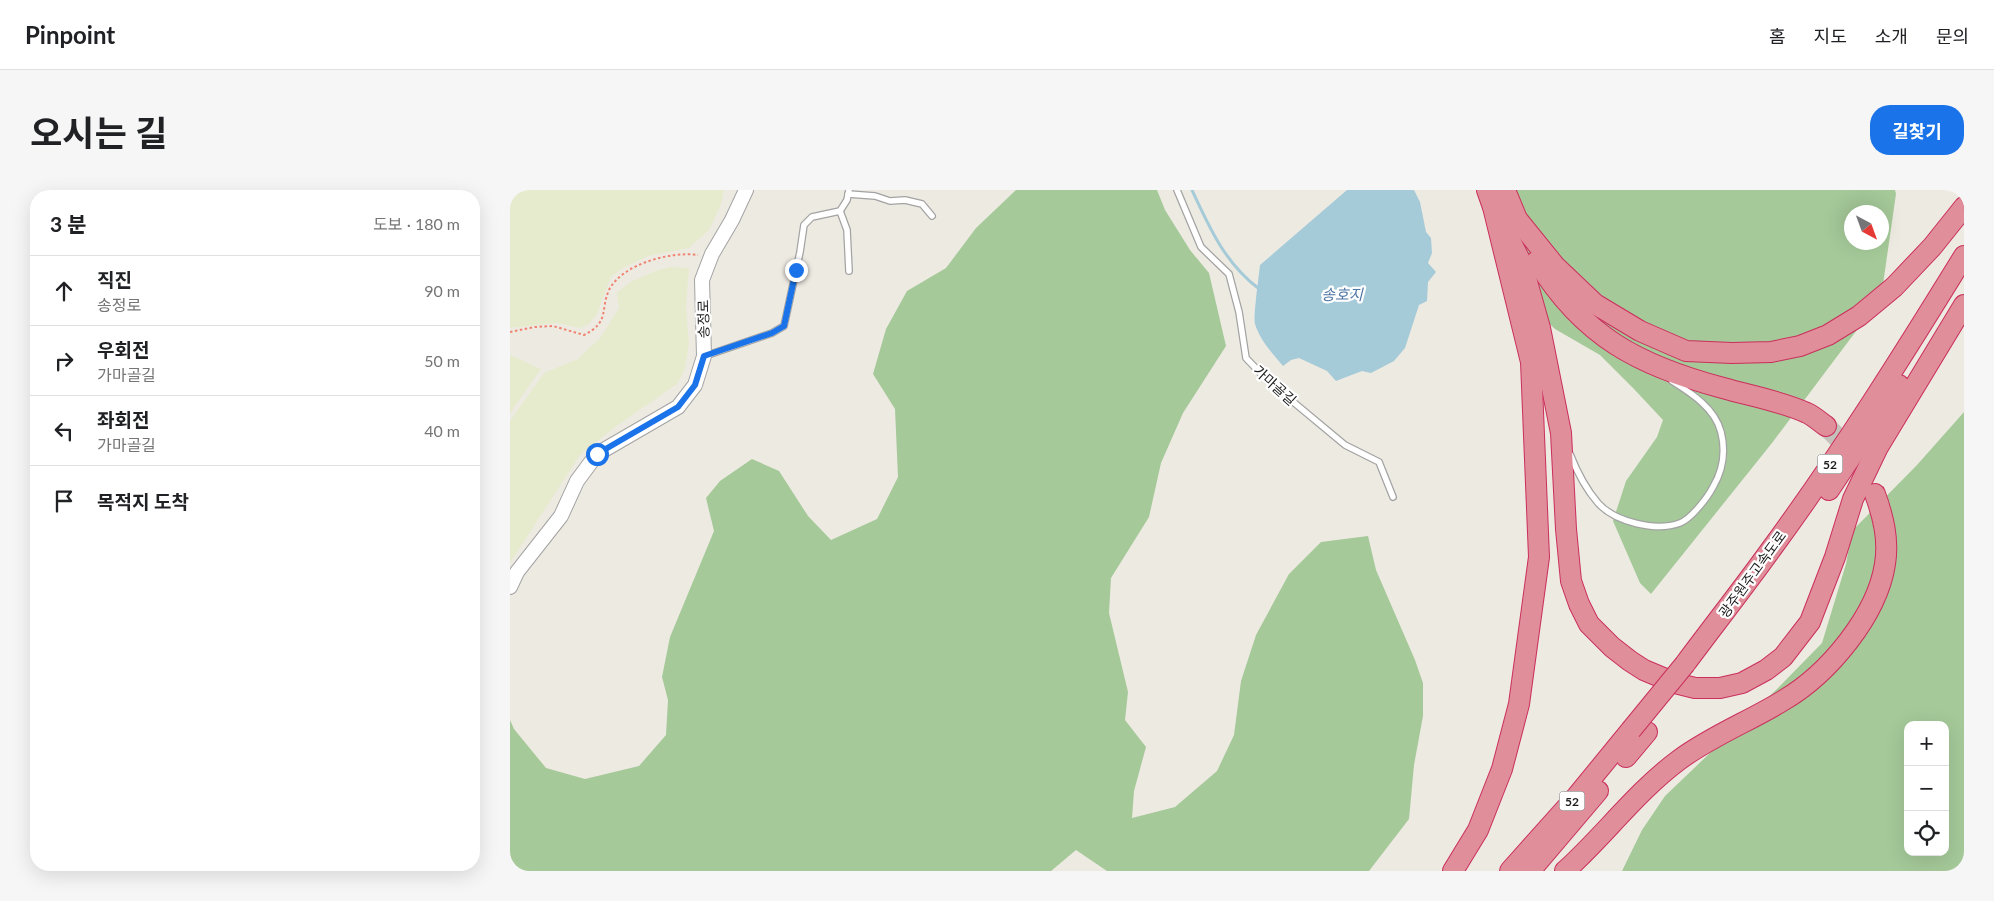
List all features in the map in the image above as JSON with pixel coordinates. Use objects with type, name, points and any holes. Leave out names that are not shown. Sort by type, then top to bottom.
[{"type":"highway","points":[[1505,190],[1538,262],[1562,297],[1601,334],[1622,350],[1643,361],[1696,380],[1808,413],[1826,426]]},
{"type":"highway","points":[[1490,198],[1522,264],[1540,328],[1562,433],[1566,529],[1571,582],[1579,604],[1590,624],[1612,647],[1644,670],[1674,683],[1705,689],[1742,683],[1766,670],[1783,657],[1810,622],[1835,557],[1853,499],[1878,447],[1964,305]]},
{"type":"highway","points":[[1453,871],[1478,830],[1502,769],[1519,704],[1539,557],[1531,362],[1490,198]]},
{"type":"highway","points":[[1517,219],[1555,266],[1596,304],[1640,331],[1686,351],[1771,352],[1800,346],[1828,334],[1859,316],[1894,287],[1932,247],[1964,207]]},
{"type":"highway","name":"광주원주고속도로","points":[[1690,668],[1896,365],[1964,256]]},
{"type":"highway","name":"광주원주고속도로","points":[[1530,871],[1576,818],[1639,731],[1774,567],[1851,458],[1964,281]]},
{"type":"highway","points":[[1565,871],[1678,760],[1715,737],[1785,700],[1827,666],[1849,642],[1869,609],[1885,564],[1884,520],[1875,494]]},
{"type":"highway","name":"광주원주고속도로","points":[[1510,871],[1577,796],[1639,731]]},
{"type":"street","name":"송정로","points":[[510,587],[517,572],[561,516],[577,481],[597,454],[678,407],[695,385],[704,356],[702,280],[710,259],[746,190]]},
{"type":"lane","name":"가마골길","points":[[1177,190],[1201,246],[1229,274],[1239,312],[1246,358],[1268,381],[1345,445],[1379,462],[1392,497]]},
{"type":"lane","points":[[704,356],[772,333],[784,326],[804,225],[812,217],[840,211],[847,200],[848,192],[875,196],[890,201],[906,200],[922,204],[932,216]]},
{"type":"lane","points":[[840,211],[847,230],[849,271]]},
{"type":"lane","points":[[1562,433],[1581,480],[1600,505],[1624,520],[1647,527],[1681,523],[1706,500],[1722,472],[1724,453],[1721,431],[1711,414],[1698,398],[1643,361]]},
{"type":"path","points":[[510,332],[553,326],[584,335],[596,327],[602,320],[608,292],[614,282],[622,275],[649,260],[696,254],[710,259]]},
{"type":"green space","points":[[510,190],[724,190],[721,205],[709,230],[689,248],[648,256],[623,268],[611,277],[597,314],[589,324],[580,328],[556,323],[510,328]]},
{"type":"green space","points":[[1016,190],[1157,190],[1165,210],[1190,250],[1209,273],[1226,346],[1183,413],[1161,463],[1149,517],[1111,578],[1109,613],[1128,692],[1125,720],[1146,747],[1134,791],[1132,818],[1175,807],[1217,771],[1234,735],[1241,681],[1256,635],[1289,574],[1321,542],[1368,536],[1376,570],[1423,683],[1423,716],[1414,765],[1409,819],[1369,871],[1107,871],[1076,850],[1051,871],[510,871],[510,720],[514,729],[546,768],[585,779],[639,766],[666,735],[668,700],[662,677],[670,637],[714,531],[706,498],[720,481],[752,459],[779,471],[808,516],[831,540],[877,519],[898,477],[895,409],[873,374],[886,329],[907,291],[946,268],[976,228]]},
{"type":"green space","points":[[1479,190],[1895,190],[1889,243],[1889,205],[1844,205],[1844,250],[1888,250],[1881,298],[1772,443],[1651,594],[1640,583],[1613,521],[1626,481],[1657,437],[1663,420],[1600,355],[1555,329],[1515,292]]},
{"type":"green space","points":[[670,267],[689,268],[686,307],[689,344],[685,369],[677,384],[615,427],[580,455],[510,563],[510,421],[544,373],[578,359],[600,338],[619,308],[617,293],[630,282],[655,271]]},
{"type":"green space","points":[[510,355],[541,369],[510,413]]},
{"type":"green space","points":[[1964,412],[1964,871],[1622,871],[1642,830],[1665,796],[1778,688],[1822,643],[1846,564],[1852,531],[1917,465]]},
{"type":"water","name":"송호지","points":[[1347,190],[1414,190],[1420,202],[1426,232],[1431,238],[1432,253],[1428,263],[1436,272],[1428,282],[1427,301],[1419,305],[1405,348],[1394,361],[1371,373],[1362,371],[1336,381],[1327,371],[1299,358],[1291,360],[1283,366],[1260,335],[1255,324],[1255,313],[1260,265]]},
{"type":"waterway","points":[[1192,190],[1212,231],[1227,256],[1246,278],[1258,288]]},
{"type":"tunnel","points":[[1826,426],[1856,456]]},
{"type":"route","points":[[597,454],[678,407],[695,385],[704,356],[772,333],[784,326],[796,270]]}]
